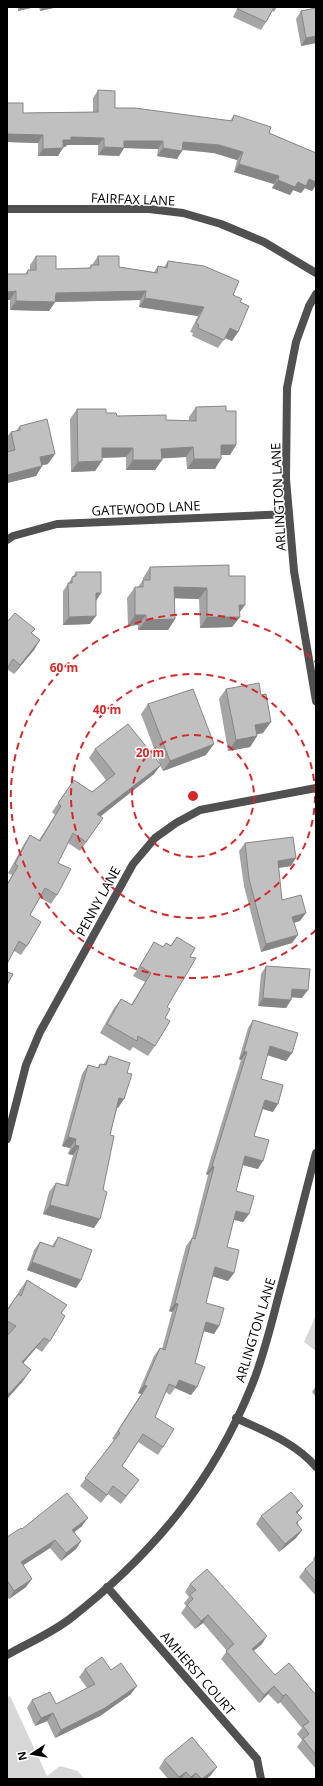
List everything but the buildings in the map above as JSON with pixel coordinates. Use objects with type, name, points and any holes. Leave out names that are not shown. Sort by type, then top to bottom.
[{"type":"street","name":"FAIRFAX LANE","points":[[7,209],[149,209],[183,213],[221,224],[264,242],[316,273]]},
{"type":"street","name":"ARLINGTON LANE","points":[[316,294],[309,306],[296,342],[287,388],[286,479],[294,571],[316,701]]},
{"type":"street","name":"GATEWOOD LANE","points":[[7,540],[13,536],[57,524],[289,514]]},
{"type":"street","name":"PENNY LANE","points":[[7,1139],[26,1065],[40,1032],[132,864],[155,838],[176,823],[200,810],[316,788]]},
{"type":"street","name":"ARLINGTON LANE","points":[[7,1655],[70,1619],[140,1559],[178,1515],[207,1475],[223,1448],[252,1385],[267,1342],[316,1153]]},
{"type":"street","points":[[236,1418],[282,1440],[310,1459],[316,1467]]},
{"type":"street","name":"AMHERST COURT","points":[[107,1587],[257,1759],[261,1779]]},
{"type":"shaded area","points":[[316,1315],[316,1351],[304,1342]]},
{"type":"shaded area","points":[[10,1696],[47,1776],[60,1766],[78,1771],[84,1779],[7,1779],[7,1697]]}]
